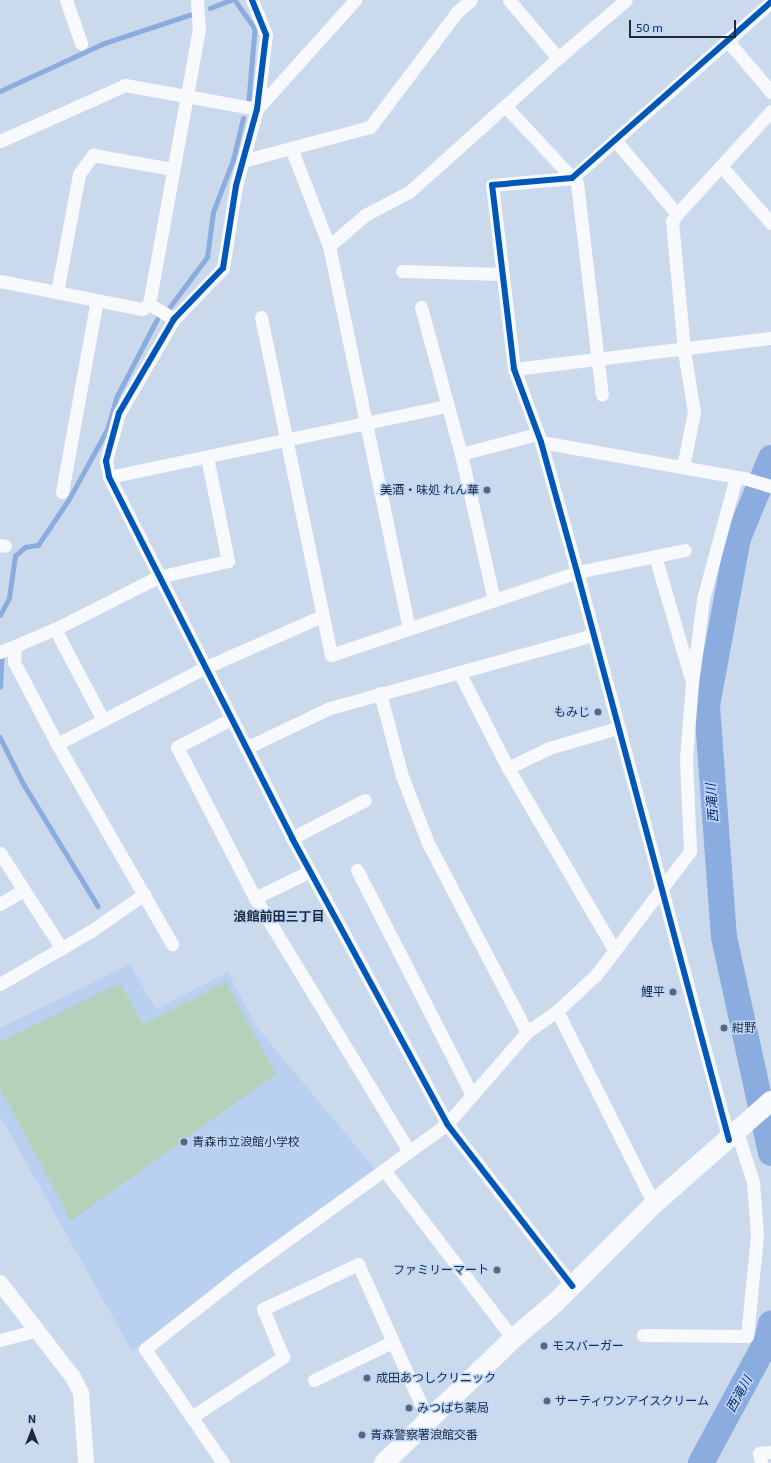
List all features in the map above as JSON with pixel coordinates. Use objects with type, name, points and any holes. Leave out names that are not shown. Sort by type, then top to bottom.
[{"type":"main road","points":[[384,1463],[513,1339],[572,1286],[654,1204],[739,1131],[771,1101]]},
{"type":"street","points":[[66,0],[81,43]]},
{"type":"street","points":[[0,281],[142,309],[149,304],[184,98],[199,30],[197,0]]},
{"type":"street","points":[[252,0],[266,35],[257,109],[249,132],[246,160],[236,186],[223,268],[174,319],[119,413],[106,460],[109,477],[204,668],[292,838],[448,1124],[572,1286]]},
{"type":"street","points":[[257,109],[355,0]]},
{"type":"street","points":[[246,160],[370,127],[457,12],[471,0]]},
{"type":"street","points":[[509,0],[558,58]]},
{"type":"street","points":[[329,246],[365,216],[409,192],[558,58],[626,0]]},
{"type":"street","points":[[643,1335],[747,1336],[756,1235],[753,1182],[739,1131],[663,888],[617,728],[594,635],[539,438],[514,369],[492,185],[572,178],[771,2]]},
{"type":"street","points":[[727,40],[771,92]]},
{"type":"street","points":[[0,141],[125,85],[184,98],[257,109]]},
{"type":"street","points":[[505,106],[577,183],[602,395]]},
{"type":"street","points":[[683,467],[694,412],[684,350],[672,221],[771,110]]},
{"type":"street","points":[[615,140],[677,214]]},
{"type":"street","points":[[291,148],[329,246],[409,629]]},
{"type":"street","points":[[57,292],[78,174],[93,155],[172,169]]},
{"type":"street","points":[[721,166],[771,223]]},
{"type":"street","points":[[402,271],[502,274]]},
{"type":"street","points":[[62,492],[97,300]]},
{"type":"street","points":[[149,304],[174,319]]},
{"type":"street","points":[[421,307],[446,406],[460,454],[494,600]]},
{"type":"street","points":[[261,317],[331,655],[577,572],[685,550]]},
{"type":"street","points":[[514,369],[684,350],[771,338]]},
{"type":"street","points":[[109,477],[286,441],[446,406]]},
{"type":"street","points":[[460,454],[539,438],[740,478],[770,486]]},
{"type":"street","points":[[172,944],[57,744],[7,649],[55,629],[158,577],[228,561],[207,457]]},
{"type":"street","points":[[223,1463],[146,1349],[239,1275],[448,1124],[527,1032],[557,1011],[596,974],[613,948],[663,888],[690,851],[686,758],[692,684],[703,599],[740,478]]},
{"type":"street","points":[[655,556],[692,684]]},
{"type":"street","points":[[57,744],[204,668],[322,616]]},
{"type":"street","points":[[55,629],[103,720]]},
{"type":"street","points":[[246,748],[330,708],[594,635]]},
{"type":"street","points":[[459,672],[508,768],[613,948]]},
{"type":"street","points":[[380,693],[402,776],[428,843],[527,1032]]},
{"type":"street","points":[[231,719],[178,747],[255,898],[410,1151]]},
{"type":"street","points":[[508,768],[549,748],[617,728]]},
{"type":"street","points":[[292,838],[365,800]]},
{"type":"street","points":[[0,853],[22,891],[62,949]]},
{"type":"street","points":[[357,870],[472,1095]]},
{"type":"street","points":[[255,898],[310,871]]},
{"type":"street","points":[[0,904],[22,891]]},
{"type":"street","points":[[0,984],[62,949],[144,894]]},
{"type":"street","points":[[557,1011],[654,1204]]},
{"type":"street","points":[[384,1170],[513,1339]]},
{"type":"street","points":[[192,1416],[283,1356],[263,1309],[358,1264],[428,1420]]},
{"type":"street","points":[[0,1283],[63,1361],[80,1393],[86,1463]]},
{"type":"street","points":[[0,1340],[37,1330]]},
{"type":"street","points":[[314,1380],[392,1342]]},
{"type":"street","points":[[761,1463],[759,1454],[771,1452]]},
{"type":"shaded area","name":"青森市立浪館小学校","points":[[130,964],[156,1010],[228,972],[256,1026],[375,1169],[132,1351],[0,1116],[0,1028]]},
{"type":"green space","points":[[226,982],[276,1074],[71,1221],[0,1088],[0,1042],[120,983],[143,1024]]},
{"type":"waterway","points":[[210,8],[231,0]]},
{"type":"waterway","points":[[235,0],[255,29],[249,100]]},
{"type":"waterway","points":[[0,91],[102,44],[195,13]]},
{"type":"waterway","points":[[169,308],[207,257],[213,212],[233,160],[243,118]]},
{"type":"waterway","points":[[0,615],[9,598],[15,556],[25,547],[38,545],[69,499],[107,430],[117,396],[157,319]]},
{"type":"waterway","name":"西滝川","points":[[771,458],[738,538],[707,706],[724,937],[771,1153]]},
{"type":"waterway","points":[[0,687],[2,653]]},
{"type":"waterway","points":[[0,737],[23,783],[98,906]]},
{"type":"waterway","name":"西滝川","points":[[701,1463],[767,1341],[771,1323]]},
{"type":"cycle path","points":[[252,0],[266,35],[257,109],[236,186],[223,268],[174,319],[119,413],[106,461],[109,477],[292,838],[447,1124],[572,1286]]},
{"type":"cycle path","points":[[729,1140],[541,442],[514,369],[492,185],[572,178],[771,2]]},
{"type":"place","name":"美酒・味処 れん華","points":[[487,490]]},
{"type":"place","name":"もみじ","points":[[598,712]]},
{"type":"place","name":"鯉平","points":[[673,992]]},
{"type":"place","name":"紺野","points":[[724,1028]]},
{"type":"place","name":"青森市立浪館小学校","points":[[184,1142]]},
{"type":"place","name":"ファミリーマート","points":[[497,1270]]},
{"type":"place","name":"モスバーガー","points":[[544,1346]]},
{"type":"place","name":"成田あつしクリニック","points":[[367,1378]]},
{"type":"place","name":"サーティワンアイスクリーム","points":[[547,1401]]},
{"type":"place","name":"みつばち薬局","points":[[409,1408]]},
{"type":"place","name":"青森警察署浪館交番","points":[[362,1435]]},
{"type":"district","name":"浪館前田三丁目","points":[[279,916]]}]
